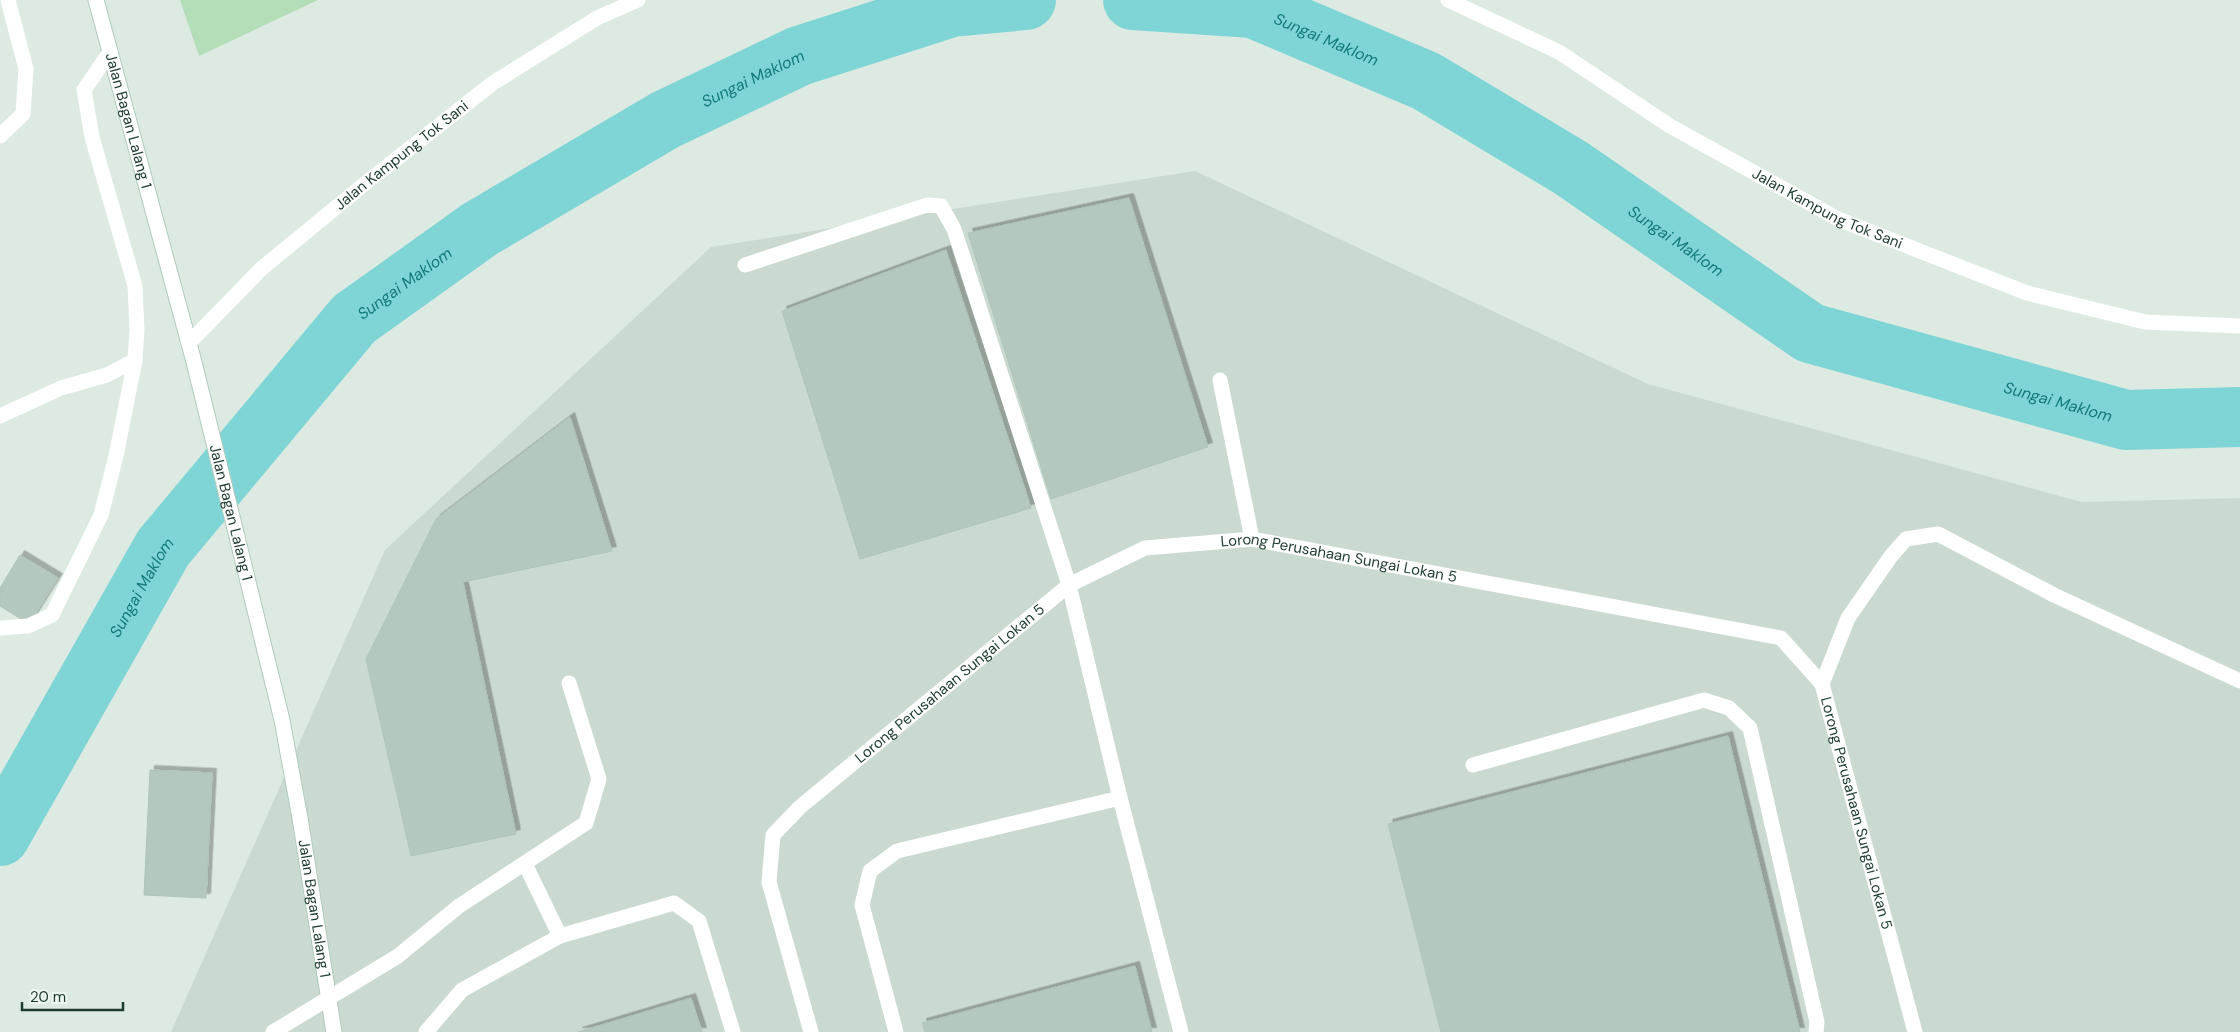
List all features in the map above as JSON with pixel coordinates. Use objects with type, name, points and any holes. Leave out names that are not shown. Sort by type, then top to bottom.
[{"type":"street","points":[[0,136],[23,114],[26,69],[8,0]]},
{"type":"street","name":"Jalan Bagan Lalang 1","points":[[96,0],[194,362],[243,553],[282,720],[300,818],[334,1032]]},
{"type":"street","name":"Jalan Kampung Tok Sani","points":[[189,343],[260,269],[362,186],[493,84],[597,18],[638,0]]},
{"type":"street","name":"Jalan Kampung Tok Sani","points":[[1448,0],[1559,52],[1670,126],[1838,219],[2027,293],[2145,322],[2240,326]]},
{"type":"street","points":[[0,628],[28,626],[52,615],[101,516],[116,456],[135,360],[137,330],[135,286],[92,136],[84,90],[110,52]]},
{"type":"street","points":[[745,265],[927,205],[941,206],[954,228],[1069,585],[1120,798],[1181,1032]]},
{"type":"street","points":[[0,416],[61,388],[107,374],[135,360]]},
{"type":"street","points":[[1220,380],[1252,539]]},
{"type":"street","points":[[1822,684],[1848,618],[1891,556],[1906,539],[1938,534],[2056,596],[2240,681]]},
{"type":"street","name":"Lorong Perusahaan Sungai Lokan 5","points":[[811,1032],[769,882],[773,835],[800,807],[1069,585],[1145,548],[1252,539],[1781,638],[1822,684],[1915,1032]]},
{"type":"street","points":[[273,1032],[329,1000],[398,956],[459,906],[586,823],[599,779],[569,683]]},
{"type":"street","points":[[1473,765],[1704,700],[1729,708],[1750,728],[1817,1022],[1816,1032]]},
{"type":"street","points":[[896,1032],[862,905],[870,871],[897,851],[1120,798]]},
{"type":"street","points":[[525,864],[560,936]]},
{"type":"street","points":[[426,1032],[462,990],[560,936],[674,903],[698,921],[733,1032]]},
{"type":"shaded area","points":[[1195,171],[1648,384],[2082,502],[2240,498],[2240,1032],[171,1032],[385,550],[711,247]]},
{"type":"green space","points":[[180,0],[318,0],[199,56]]},
{"type":"building","points":[[1129,198],[1208,447],[1051,499],[968,233]]},
{"type":"building","points":[[946,250],[1031,508],[860,559],[782,311]]},
{"type":"building","points":[[570,417],[612,551],[463,582],[516,834],[411,856],[366,659],[436,519]]},
{"type":"building","points":[[20,555],[58,578],[29,624],[0,606],[0,588]]},
{"type":"building","points":[[1728,736],[1800,1032],[1441,1032],[1388,824]]},
{"type":"building","points":[[150,770],[212,773],[206,898],[144,895]]},
{"type":"building","points":[[1135,966],[1152,1032],[925,1032],[922,1023]]},
{"type":"building","points":[[691,998],[702,1032],[578,1032]]},
{"type":"waterway","name":"Sungai Maklom","points":[[0,836],[163,548],[354,319],[480,229],[665,120],[799,56],[952,7],[1026,0]]},
{"type":"waterway","name":"Sungai Maklom","points":[[1133,0],[1253,8],[1426,81],[1571,168],[1810,333],[2126,420],[2240,417]]}]
